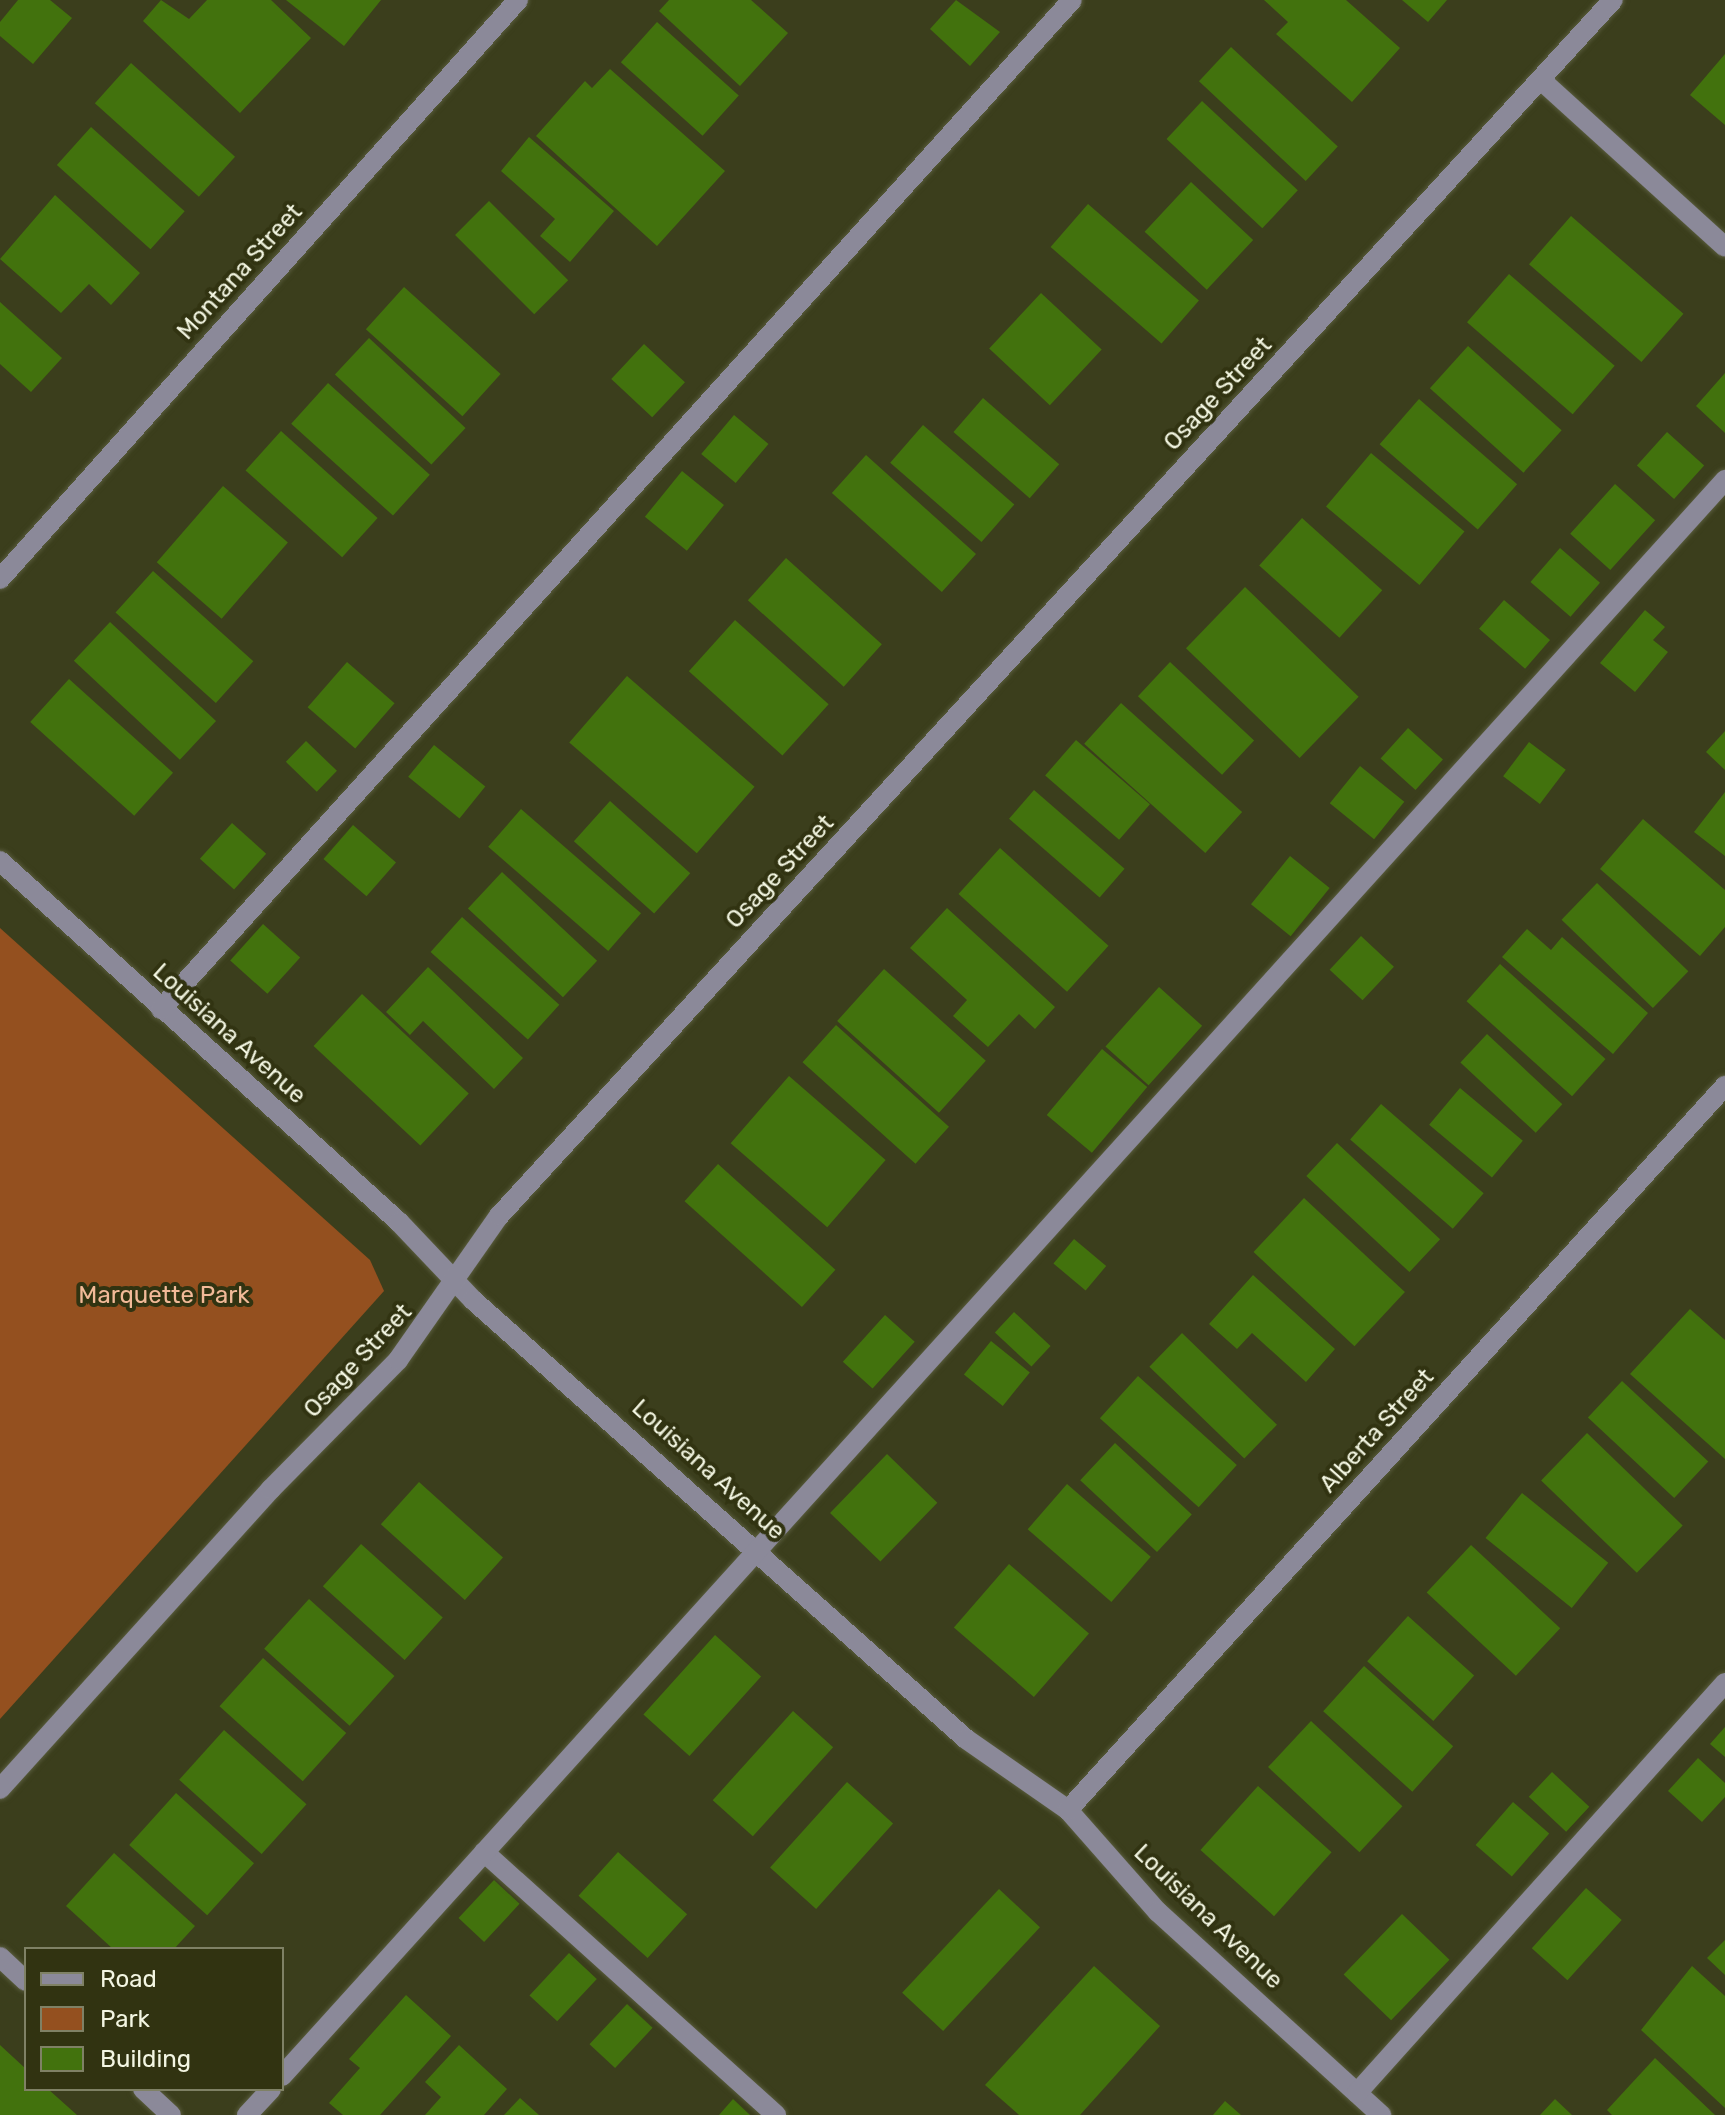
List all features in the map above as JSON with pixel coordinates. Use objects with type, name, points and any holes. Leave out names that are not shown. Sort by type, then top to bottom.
[{"type":"street","name":"Montana Street","points":[[0,579],[518,0]]},
{"type":"street","points":[[161,1009],[1072,0]]},
{"type":"street","name":"Osage Street","points":[[0,1789],[271,1489],[388,1371],[455,1283],[499,1216],[1613,0]]},
{"type":"street","points":[[1541,80],[1725,247]]},
{"type":"street","points":[[284,2074],[1725,480]]},
{"type":"street","name":"Louisiana Avenue","points":[[0,861],[399,1222],[455,1283],[966,1739],[1068,1810],[1158,1912],[1381,2115]]},
{"type":"street","name":"Alberta Street","points":[[1068,1810],[1725,1086]]},
{"type":"street","points":[[1357,2093],[1725,1683]]},
{"type":"street","points":[[484,1852],[776,2115]]},
{"type":"street","points":[[0,1957],[24,1979]]},
{"type":"street","points":[[145,2091],[171,2115]]},
{"type":"street","points":[[247,2115],[269,2091]]},
{"type":"green space","name":"Marquette Park","points":[[0,928],[370,1260],[384,1291],[0,1719]]},
{"type":"building","points":[[18,0],[50,0],[72,18],[33,64],[0,36],[0,22]]},
{"type":"building","points":[[161,0],[189,19],[207,0],[271,0],[311,38],[240,113],[143,21]]},
{"type":"building","points":[[286,0],[381,0],[344,46]]},
{"type":"building","points":[[669,0],[751,0],[788,33],[740,86],[659,11]]},
{"type":"building","points":[[956,0],[1000,32],[970,66],[930,29]]},
{"type":"building","points":[[1264,0],[1346,0],[1400,48],[1352,102],[1276,34],[1288,22]]},
{"type":"building","points":[[1402,0],[1447,0],[1428,22]]},
{"type":"building","points":[[657,22],[739,96],[703,136],[621,62]]},
{"type":"building","points":[[1231,47],[1338,147],[1306,181],[1199,81]]},
{"type":"building","points":[[1725,54],[1725,125],[1690,95]]},
{"type":"building","points":[[131,63],[235,157],[199,197],[95,103]]},
{"type":"building","points":[[610,69],[725,171],[657,246],[536,136],[585,81],[592,88]]},
{"type":"building","points":[[1202,101],[1298,190],[1262,228],[1167,139]]},
{"type":"building","points":[[91,127],[185,211],[151,249],[57,165]]},
{"type":"building","points":[[529,137],[614,211],[570,262],[540,236],[555,219],[501,171]]},
{"type":"building","points":[[1191,182],[1253,240],[1207,290],[1145,232]]},
{"type":"building","points":[[55,195],[140,273],[111,305],[89,284],[61,313],[0,259]]},
{"type":"building","points":[[489,201],[568,280],[534,314],[455,235]]},
{"type":"building","points":[[1088,204],[1199,300],[1162,343],[1051,247]]},
{"type":"building","points":[[1571,216],[1683,314],[1641,362],[1529,264]]},
{"type":"building","points":[[1509,274],[1615,366],[1573,414],[1467,322]]},
{"type":"building","points":[[404,287],[501,374],[462,416],[366,329]]},
{"type":"building","points":[[1041,293],[1102,350],[1050,405],[989,349]]},
{"type":"building","points":[[0,302],[62,358],[31,392],[0,364]]},
{"type":"building","points":[[369,338],[466,428],[431,465],[335,375]]},
{"type":"building","points":[[644,344],[685,382],[652,417],[611,379]]},
{"type":"building","points":[[1468,346],[1562,430],[1523,473],[1430,388]]},
{"type":"building","points":[[1725,373],[1725,433],[1696,406]]},
{"type":"building","points":[[328,383],[430,475],[393,516],[291,424]]},
{"type":"building","points":[[983,398],[1059,464],[1030,498],[953,432]]},
{"type":"building","points":[[1419,399],[1517,484],[1478,530],[1380,444]]},
{"type":"building","points":[[734,415],[768,444],[736,483],[701,454]]},
{"type":"building","points":[[923,425],[1014,504],[982,542],[890,463]]},
{"type":"building","points":[[281,431],[378,518],[342,557],[246,470]]},
{"type":"building","points":[[1667,432],[1704,465],[1674,499],[1637,465]]},
{"type":"building","points":[[1371,453],[1464,531],[1419,585],[1326,507]]},
{"type":"building","points":[[866,455],[976,554],[942,592],[832,493]]},
{"type":"building","points":[[682,471],[724,505],[687,551],[645,517]]},
{"type":"building","points":[[1615,484],[1655,520],[1610,570],[1570,534]]},
{"type":"building","points":[[223,486],[288,542],[222,619],[157,562]]},
{"type":"building","points":[[1302,518],[1382,590],[1339,638],[1259,566]]},
{"type":"building","points":[[1560,548],[1600,583],[1570,617],[1530,582]]},
{"type":"building","points":[[786,558],[882,644],[844,687],[748,600]]},
{"type":"building","points":[[153,571],[253,661],[216,703],[116,613]]},
{"type":"building","points":[[1245,587],[1359,697],[1300,758],[1186,648]]},
{"type":"building","points":[[1504,600],[1550,640],[1525,669],[1479,629]]},
{"type":"building","points":[[1645,610],[1665,627],[1653,640],[1668,652],[1635,692],[1600,663]]},
{"type":"building","points":[[735,620],[829,704],[782,756],[689,671]]},
{"type":"building","points":[[110,622],[216,721],[180,760],[74,661]]},
{"type":"building","points":[[347,662],[395,703],[355,749],[308,707]]},
{"type":"building","points":[[1170,662],[1254,740],[1222,775],[1138,696]]},
{"type":"building","points":[[627,676],[755,787],[697,853],[569,742]]},
{"type":"building","points":[[69,679],[173,773],[134,816],[30,722]]},
{"type":"building","points":[[1121,703],[1242,812],[1205,853],[1084,744]]},
{"type":"building","points":[[1408,728],[1443,759],[1415,790],[1381,758]]},
{"type":"building","points":[[1725,731],[1725,770],[1706,752]]},
{"type":"building","points":[[1076,740],[1150,804],[1119,840],[1045,775]]},
{"type":"building","points":[[306,741],[337,771],[317,792],[286,762]]},
{"type":"building","points":[[1529,742],[1566,770],[1540,804],[1503,776]]},
{"type":"building","points":[[434,745],[485,787],[459,818],[408,777]]},
{"type":"building","points":[[1360,766],[1404,802],[1374,839],[1330,803]]},
{"type":"building","points":[[1034,790],[1125,869],[1100,897],[1009,819]]},
{"type":"building","points":[[1725,792],[1725,856],[1694,832]]},
{"type":"building","points":[[610,801],[690,873],[654,913],[574,841]]},
{"type":"building","points":[[521,809],[641,913],[608,951],[488,847]]},
{"type":"building","points":[[1643,819],[1725,890],[1725,927],[1700,956],[1600,869]]},
{"type":"building","points":[[232,823],[266,854],[234,889],[200,859]]},
{"type":"building","points":[[353,825],[396,862],[366,896],[323,859]]},
{"type":"building","points":[[1000,848],[1108,946],[1067,992],[959,894]]},
{"type":"building","points":[[1290,856],[1330,888],[1291,936],[1251,904]]},
{"type":"building","points":[[502,872],[597,961],[563,997],[468,909]]},
{"type":"building","points":[[1597,883],[1688,971],[1653,1008],[1562,920]]},
{"type":"building","points":[[947,908],[1055,1007],[1035,1029],[1019,1014],[988,1047],[953,1016],[967,1000],[910,948]]},
{"type":"building","points":[[462,917],[559,1005],[528,1040],[431,952]]},
{"type":"building","points":[[263,924],[300,957],[267,994],[230,960]]},
{"type":"building","points":[[1527,929],[1551,950],[1562,937],[1648,1013],[1613,1054],[1502,957]]},
{"type":"building","points":[[1361,936],[1394,967],[1363,1000],[1330,970]]},
{"type":"building","points":[[1500,964],[1606,1059],[1572,1096],[1467,1001]]},
{"type":"building","points":[[428,967],[523,1058],[494,1089],[423,1021],[410,1035],[386,1012]]},
{"type":"building","points":[[884,969],[986,1061],[939,1113],[837,1021]]},
{"type":"building","points":[[1159,987],[1202,1026],[1149,1085],[1105,1046]]},
{"type":"building","points":[[362,994],[469,1094],[420,1145],[314,1046]]},
{"type":"building","points":[[836,1025],[949,1127],[916,1164],[803,1062]]},
{"type":"building","points":[[1487,1034],[1562,1104],[1536,1133],[1460,1063]]},
{"type":"building","points":[[1102,1049],[1147,1087],[1092,1153],[1047,1115]]},
{"type":"building","points":[[789,1076],[886,1160],[827,1227],[731,1143]]},
{"type":"building","points":[[1460,1088],[1523,1141],[1492,1177],[1429,1125]]},
{"type":"building","points":[[1381,1104],[1484,1193],[1453,1229],[1350,1139]]},
{"type":"building","points":[[1337,1143],[1440,1239],[1409,1272],[1306,1176]]},
{"type":"building","points":[[718,1164],[835,1270],[802,1307],[685,1201]]},
{"type":"building","points":[[1304,1198],[1405,1292],[1354,1346],[1254,1252]]},
{"type":"building","points":[[1074,1239],[1106,1266],[1086,1291],[1053,1264]]},
{"type":"building","points":[[1253,1275],[1335,1349],[1306,1382],[1252,1333],[1237,1349],[1209,1324]]},
{"type":"building","points":[[1690,1309],[1725,1340],[1725,1459],[1630,1374]]},
{"type":"building","points":[[1014,1312],[1051,1346],[1031,1367],[995,1332]]},
{"type":"building","points":[[885,1315],[915,1342],[873,1389],[843,1362]]},
{"type":"building","points":[[1182,1333],[1277,1425],[1244,1459],[1149,1367]]},
{"type":"building","points":[[991,1341],[1030,1372],[1003,1406],[964,1374]]},
{"type":"building","points":[[1138,1376],[1237,1465],[1199,1507],[1100,1418]]},
{"type":"building","points":[[1622,1381],[1708,1461],[1674,1498],[1588,1418]]},
{"type":"building","points":[[1587,1433],[1683,1525],[1637,1573],[1541,1480]]},
{"type":"building","points":[[1115,1443],[1192,1515],[1157,1552],[1080,1480]]},
{"type":"building","points":[[887,1454],[937,1503],[880,1562],[830,1513]]},
{"type":"building","points":[[419,1482],[503,1558],[465,1600],[381,1524]]},
{"type":"building","points":[[1067,1484],[1151,1557],[1111,1602],[1028,1529]]},
{"type":"building","points":[[1522,1493],[1608,1563],[1572,1608],[1485,1538]]},
{"type":"building","points":[[361,1544],[443,1618],[405,1660],[323,1586]]},
{"type":"building","points":[[1471,1545],[1560,1628],[1516,1676],[1427,1593]]},
{"type":"building","points":[[1009,1564],[1089,1634],[1034,1697],[954,1627]]},
{"type":"building","points":[[309,1599],[394,1676],[350,1726],[264,1649]]},
{"type":"building","points":[[1408,1616],[1474,1676],[1433,1721],[1367,1661]]},
{"type":"building","points":[[715,1635],[761,1676],[689,1756],[643,1715]]},
{"type":"building","points":[[263,1658],[346,1733],[303,1781],[220,1706]]},
{"type":"building","points":[[1364,1666],[1453,1746],[1412,1792],[1323,1711]]},
{"type":"building","points":[[793,1711],[833,1747],[753,1836],[713,1800]]},
{"type":"building","points":[[1311,1721],[1402,1806],[1359,1852],[1268,1767]]},
{"type":"building","points":[[1725,1727],[1725,1757],[1710,1744]]},
{"type":"building","points":[[224,1730],[306,1804],[262,1854],[179,1780]]},
{"type":"building","points":[[1698,1758],[1725,1783],[1725,1797],[1702,1822],[1668,1791]]},
{"type":"building","points":[[1552,1772],[1589,1807],[1566,1832],[1529,1797]]},
{"type":"building","points":[[847,1782],[893,1823],[816,1909],[770,1867]]},
{"type":"building","points":[[1258,1786],[1332,1852],[1274,1916],[1200,1850]]},
{"type":"building","points":[[176,1793],[254,1863],[207,1915],[129,1845]]},
{"type":"building","points":[[1513,1802],[1549,1833],[1512,1877],[1476,1845]]},
{"type":"building","points":[[618,1852],[687,1914],[648,1958],[579,1896]]},
{"type":"building","points":[[114,1853],[195,1926],[176,1947],[111,1947],[66,1906]]},
{"type":"building","points":[[494,1880],[520,1904],[484,1942],[459,1918]]},
{"type":"building","points":[[1586,1888],[1622,1920],[1567,1980],[1532,1948]]},
{"type":"building","points":[[999,1889],[1040,1927],[943,2031],[902,1993]]},
{"type":"building","points":[[1402,1914],[1449,1960],[1391,2020],[1344,1974]]},
{"type":"building","points":[[1725,1940],[1725,1975],[1707,1958]]},
{"type":"building","points":[[569,1953],[597,1979],[557,2021],[529,1995]]},
{"type":"building","points":[[1094,1966],[1160,2026],[1080,2115],[1019,2115],[985,2085]]},
{"type":"building","points":[[1692,1966],[1725,1996],[1725,2108],[1641,2030]]},
{"type":"building","points":[[406,1995],[451,2036],[380,2115],[343,2115],[329,2103],[360,2068],[349,2059]]},
{"type":"building","points":[[627,2004],[653,2028],[615,2068],[589,2044]]},
{"type":"building","points":[[0,2045],[24,2067],[24,2091],[50,2091],[77,2115],[0,2115]]},
{"type":"building","points":[[459,2045],[507,2089],[484,2115],[425,2115],[441,2097],[425,2082]]},
{"type":"building","points":[[1655,2058],[1715,2115],[1612,2115],[1607,2110]]},
{"type":"building","points":[[520,2098],[539,2115],[504,2115]]},
{"type":"building","points":[[733,2099],[750,2115],[719,2115]]},
{"type":"building","points":[[1555,2099],[1572,2115],[1540,2115]]},
{"type":"building","points":[[1225,2101],[1241,2115],[1213,2115]]}]
